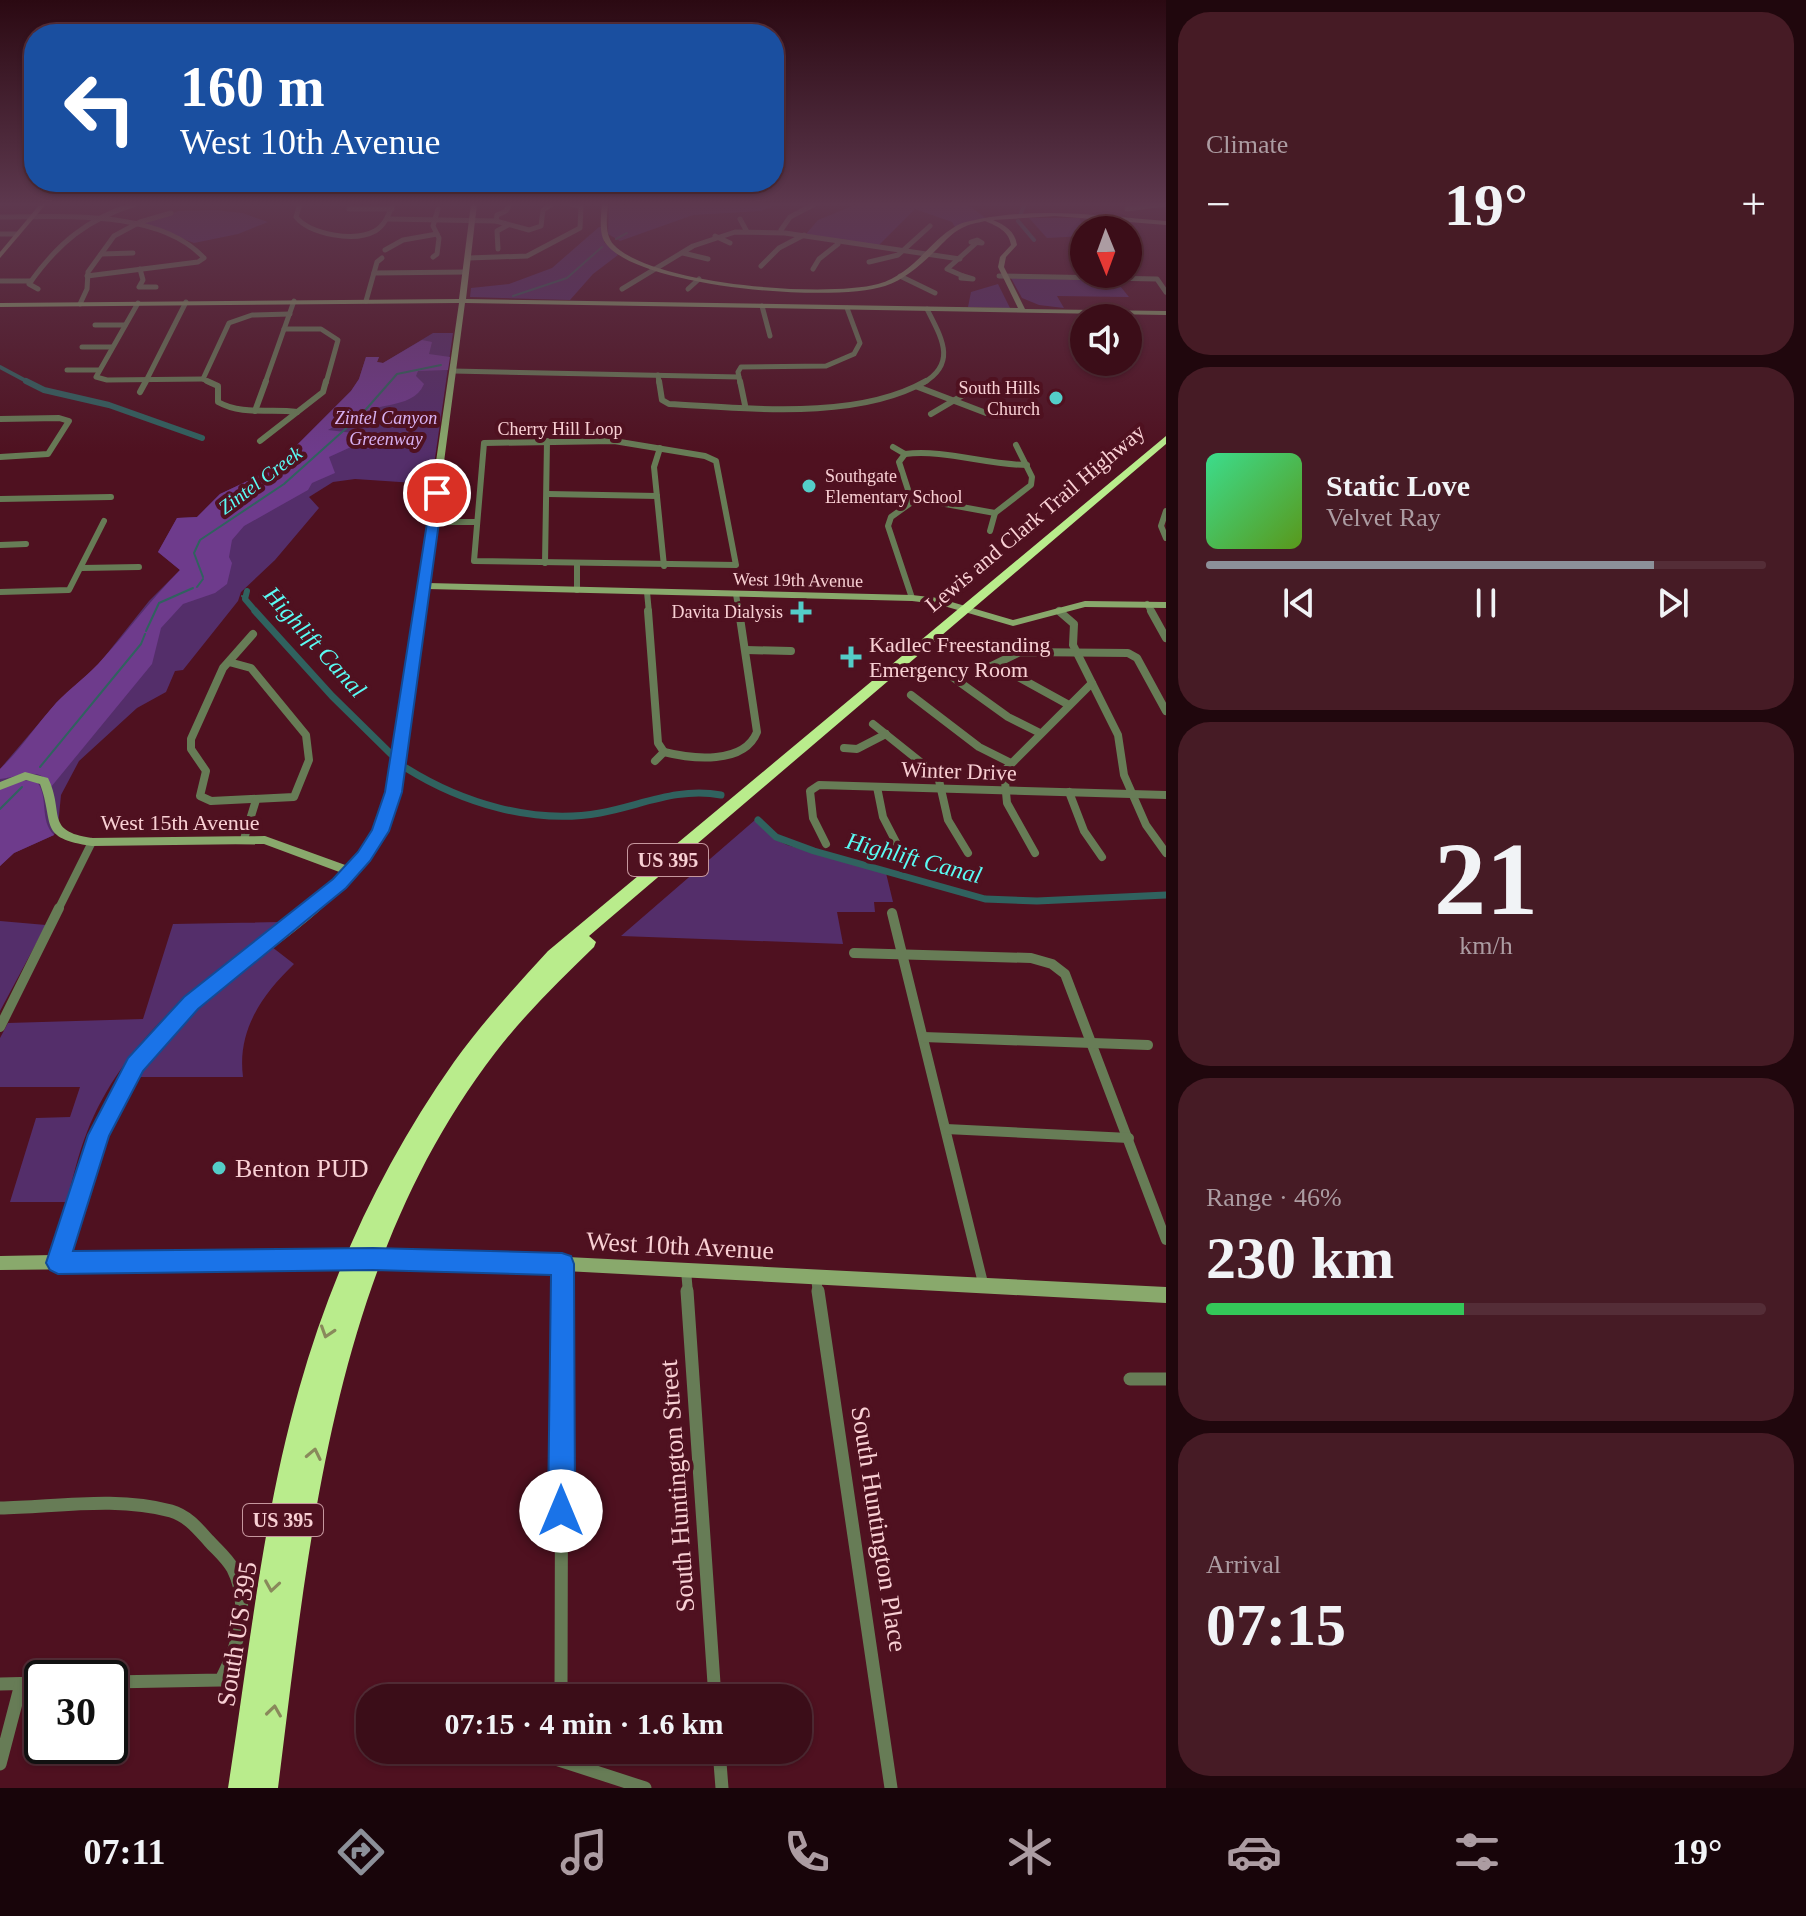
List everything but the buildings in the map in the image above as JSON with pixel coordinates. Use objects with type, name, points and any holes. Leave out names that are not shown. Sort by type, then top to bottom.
[{"type":"highway","name":"Lewis and Clark Trail Highway","points":[[970,611],[1166,439]]},
{"type":"highway","name":"Lewis and Clark Trail Highway","points":[[364,1259],[399,1165],[440,1095],[474,1046],[524,986],[566,946],[1166,452]]},
{"type":"highway","name":"South US 395","points":[[242,1788],[292,1460],[314,1374],[364,1259]]},
{"type":"highway","name":"South US 395","points":[[264,1788],[313,1456],[364,1259]]},
{"type":"street","points":[[80,304],[87,287]]},
{"type":"street","points":[[366,301],[370,287]]},
{"type":"street","points":[[58,1263],[98,1135],[118,1093],[144,1053],[191,1003],[325,898],[351,872],[374,843],[390,806],[424,586],[464,287]]},
{"type":"street","points":[[755,287],[816,291],[877,287]]},
{"type":"street","points":[[924,287],[935,293]]},
{"type":"street","points":[[1007,287],[1018,310]]},
{"type":"street","points":[[1009,287],[1018,310]]},
{"type":"street","points":[[1013,293],[1028,303],[1060,311]]},
{"type":"street","points":[[255,411],[294,301]]},
{"type":"street","points":[[0,305],[463,301],[1166,313]]},
{"type":"street","points":[[140,392],[186,302]]},
{"type":"street","points":[[138,303],[96,377],[107,380],[203,379],[219,389],[217,399],[220,405],[234,410],[297,412]]},
{"type":"street","points":[[762,306],[770,336]]},
{"type":"street","points":[[745,405],[739,377],[741,367],[816,367],[844,361],[859,349],[860,341],[847,308]]},
{"type":"street","points":[[658,375],[664,402],[854,405],[891,398],[918,387],[936,373],[945,356],[943,342],[927,309]]},
{"type":"street","points":[[203,379],[227,326],[236,317],[290,314]]},
{"type":"street","points":[[95,325],[125,325]]},
{"type":"street","points":[[284,329],[331,332],[339,329]]},
{"type":"street","points":[[260,441],[326,388],[338,340],[331,332]]},
{"type":"street","points":[[82,347],[112,347]]},
{"type":"street","points":[[67,370],[98,370]]},
{"type":"street","points":[[453,371],[739,377]]},
{"type":"street","points":[[203,387],[213,383]]},
{"type":"street","points":[[918,387],[986,413]]},
{"type":"street","points":[[931,414],[975,388]]},
{"type":"street","points":[[44,418],[48,410]]},
{"type":"street","points":[[0,419],[67,419],[68,424],[52,450],[44,455],[0,457]]},
{"type":"street","name":"Cherry Hill Loop","points":[[608,440],[660,448],[705,456],[717,463],[737,562],[731,567],[474,561],[484,443],[608,440]]},
{"type":"street","points":[[545,563],[547,441]]},
{"type":"street","points":[[990,531],[995,513],[1031,485],[1032,477],[1016,445]]},
{"type":"street","points":[[893,447],[905,454],[921,452],[996,465],[1027,465]]},
{"type":"street","points":[[660,448],[654,464],[664,566]]},
{"type":"street","points":[[905,454],[899,462],[912,498],[907,508],[891,517],[888,526],[912,598]]},
{"type":"street","points":[[548,494],[657,496]]},
{"type":"street","points":[[0,499],[111,497]]},
{"type":"street","points":[[912,498],[995,513]]},
{"type":"street","points":[[1166,511],[1161,520],[1166,538]]},
{"type":"street","points":[[0,592],[69,590],[104,521]]},
{"type":"street","points":[[433,522],[477,522]]},
{"type":"street","points":[[0,545],[26,544]]},
{"type":"street","points":[[577,563],[577,590]]},
{"type":"street","points":[[82,568],[139,567]]},
{"type":"street","name":"West 19th Avenue","points":[[424,586],[912,598],[1013,623],[1085,604],[1166,605]]},
{"type":"street","points":[[647,592],[658,743],[664,752],[676,755],[739,753],[751,747],[757,737],[736,594]]},
{"type":"street","points":[[1147,604],[1166,638]]},
{"type":"street","points":[[1059,611],[1074,624],[1076,652],[1118,735],[1124,775],[1146,825],[1166,853]]},
{"type":"street","points":[[229,662],[251,668],[306,735],[309,760],[294,797],[211,801],[201,798],[199,793],[208,769],[205,761],[193,752],[190,742],[229,662],[253,634]]},
{"type":"street","points":[[746,650],[791,651]]},
{"type":"street","points":[[985,669],[1020,652],[1133,655],[1166,711]]},
{"type":"street","points":[[951,676],[1008,717],[1040,733]]},
{"type":"street","points":[[1020,678],[1069,705]]},
{"type":"street","points":[[1035,853],[1013,821],[1002,776],[1040,733],[1092,683]]},
{"type":"street","points":[[911,695],[979,747],[1011,763]]},
{"type":"street","points":[[873,724],[938,776],[948,820],[968,853]]},
{"type":"street","points":[[844,748],[857,749],[886,734]]},
{"type":"street","points":[[655,761],[664,752]]},
{"type":"street","name":"West 15th Avenue","points":[[0,786],[21,776],[41,779],[47,789],[50,815],[56,829],[72,839],[92,842],[244,839],[280,843],[351,872]]},
{"type":"street","name":"Winter Drive","points":[[826,844],[813,818],[811,789],[819,785],[1166,795]]},
{"type":"street","points":[[877,787],[883,817],[898,846]]},
{"type":"street","points":[[1069,792],[1084,831],[1102,857]]},
{"type":"street","points":[[244,839],[256,800]]},
{"type":"street","points":[[0,1027],[92,842]]},
{"type":"street","points":[[892,913],[984,1287]]},
{"type":"street","points":[[854,953],[1031,958],[1058,966],[1069,978],[1166,1240]]},
{"type":"street","points":[[923,1037],[1148,1045]]},
{"type":"street","points":[[946,1129],[1129,1138]]},
{"type":"street","name":"West 10th Avenue","points":[[0,1263],[364,1259],[562,1264],[1166,1295]]},
{"type":"street","points":[[561,1684],[562,1264]]},
{"type":"street","name":"South Huntington Street","points":[[686,1270],[714,1684]]},
{"type":"street","name":"South Huntington Place","points":[[816,1278],[891,1788]]},
{"type":"street","points":[[1130,1379],[1166,1379]]},
{"type":"street","points":[[0,1508],[143,1507],[173,1511],[187,1518],[231,1565],[241,1592],[235,1645],[221,1680],[128,1682]]},
{"type":"street","points":[[0,1684],[24,1684]]},
{"type":"street","points":[[0,1764],[21,1684]]},
{"type":"street","points":[[582,1764],[645,1788]]},
{"type":"street","points":[[720,1764],[722,1788]]},
{"type":"green space","points":[[581,287],[570,300],[470,297],[471,288]]},
{"type":"green space","points":[[1000,287],[1010,308],[968,307],[971,292]]},
{"type":"green space","points":[[1016,287],[1122,288],[1129,297],[1057,296],[1064,308],[1039,305],[1022,298]]},
{"type":"green space","name":"Zintel Canyon Greenway","points":[[433,333],[453,333],[430,493],[415,483],[355,479],[333,482],[309,497],[319,508],[275,560],[241,592],[238,601],[183,670],[175,671],[166,692],[137,708],[79,761],[61,795],[54,835],[14,853],[0,866],[0,769],[57,702],[98,665],[149,601],[180,570],[158,552],[177,518],[197,517],[220,494],[256,477],[288,454],[351,391],[359,379],[366,357],[379,357],[377,362],[383,363]]},
{"type":"green space","points":[[755,820],[773,838],[787,845],[886,873],[893,902],[874,902],[875,912],[837,912],[843,944],[621,936]]},
{"type":"green space","points":[[0,921],[46,925],[0,1011]]},
{"type":"green space","points":[[280,922],[195,989],[168,1014],[122,1068],[87,1132],[66,1202],[10,1202],[36,1118],[70,1117],[80,1087],[0,1087],[0,1038],[8,1023],[143,1019],[173,924]]},
{"type":"green space","points":[[272,947],[294,964],[254,1014],[244,1044],[243,1077],[137,1077],[193,1010]]},
{"type":"shaded area","points":[[422,340],[432,342],[429,354],[450,357],[448,370],[418,371],[416,376],[424,384],[410,399],[367,411],[351,424],[328,430],[379,436],[373,449],[351,447],[329,457],[335,473],[312,483],[308,490],[244,526],[232,540],[229,557],[232,563],[227,584],[215,593],[183,604],[161,628],[152,664],[51,787],[47,780],[35,774],[0,779],[0,769],[49,711],[98,664],[180,570],[158,552],[177,518],[197,517],[220,494],[256,477],[288,454],[351,391],[359,379],[366,357],[379,357],[377,362],[383,363]]},
{"type":"shaded area","points":[[21,780],[37,782],[41,788],[47,822],[54,835],[14,853],[0,866],[0,789]]},
{"type":"waterway","name":"Zintel Creek","points":[[513,296],[539,287]]},
{"type":"waterway","name":"Zintel Creek","points":[[203,577],[194,553],[200,540],[284,484],[361,415],[397,374],[441,365]]},
{"type":"waterway","points":[[0,367],[30,383]]},
{"type":"waterway","points":[[26,381],[30,383]]},
{"type":"waterway","points":[[30,383],[44,390],[109,405],[202,438]]},
{"type":"waterway","name":"Zintel Creek","points":[[197,587],[203,579]]},
{"type":"waterway","name":"Zintel Creek","points":[[146,631],[159,603],[193,588]]},
{"type":"waterway","name":"Highlift Canal","points":[[247,591],[245,599],[257,613]]},
{"type":"waterway","name":"Highlift Canal","points":[[242,596],[245,599]]},
{"type":"waterway","name":"Highlift Canal","points":[[255,611],[332,696],[391,754]]},
{"type":"waterway","name":"Zintel Creek","points":[[40,767],[141,644],[145,634]]},
{"type":"waterway","name":"Highlift Canal","points":[[406,768],[475,801],[550,816],[600,813],[690,793],[721,795]]},
{"type":"waterway","name":"Zintel Creek","points":[[0,809],[22,787]]},
{"type":"waterway","name":"Highlift Canal","points":[[758,820],[776,837],[814,851],[985,899],[1037,901],[1166,895]]},
{"type":"place","name":"South Hills Church","points":[[1056,398]]},
{"type":"place","name":"Southgate Elementary School","points":[[809,486]]},
{"type":"place","name":"Davita Dialysis","points":[[801,612]]},
{"type":"place","name":"Kadlec Freestanding Emergency Room","points":[[851,657]]},
{"type":"place","name":"Benton PUD","points":[[219,1168]]},
{"type":"route","points":[[437,493],[394,792],[380,831],[364,856],[325,898],[206,989],[153,1042],[118,1093],[98,1135],[58,1263],[373,1259],[562,1264],[561,1511]]}]
